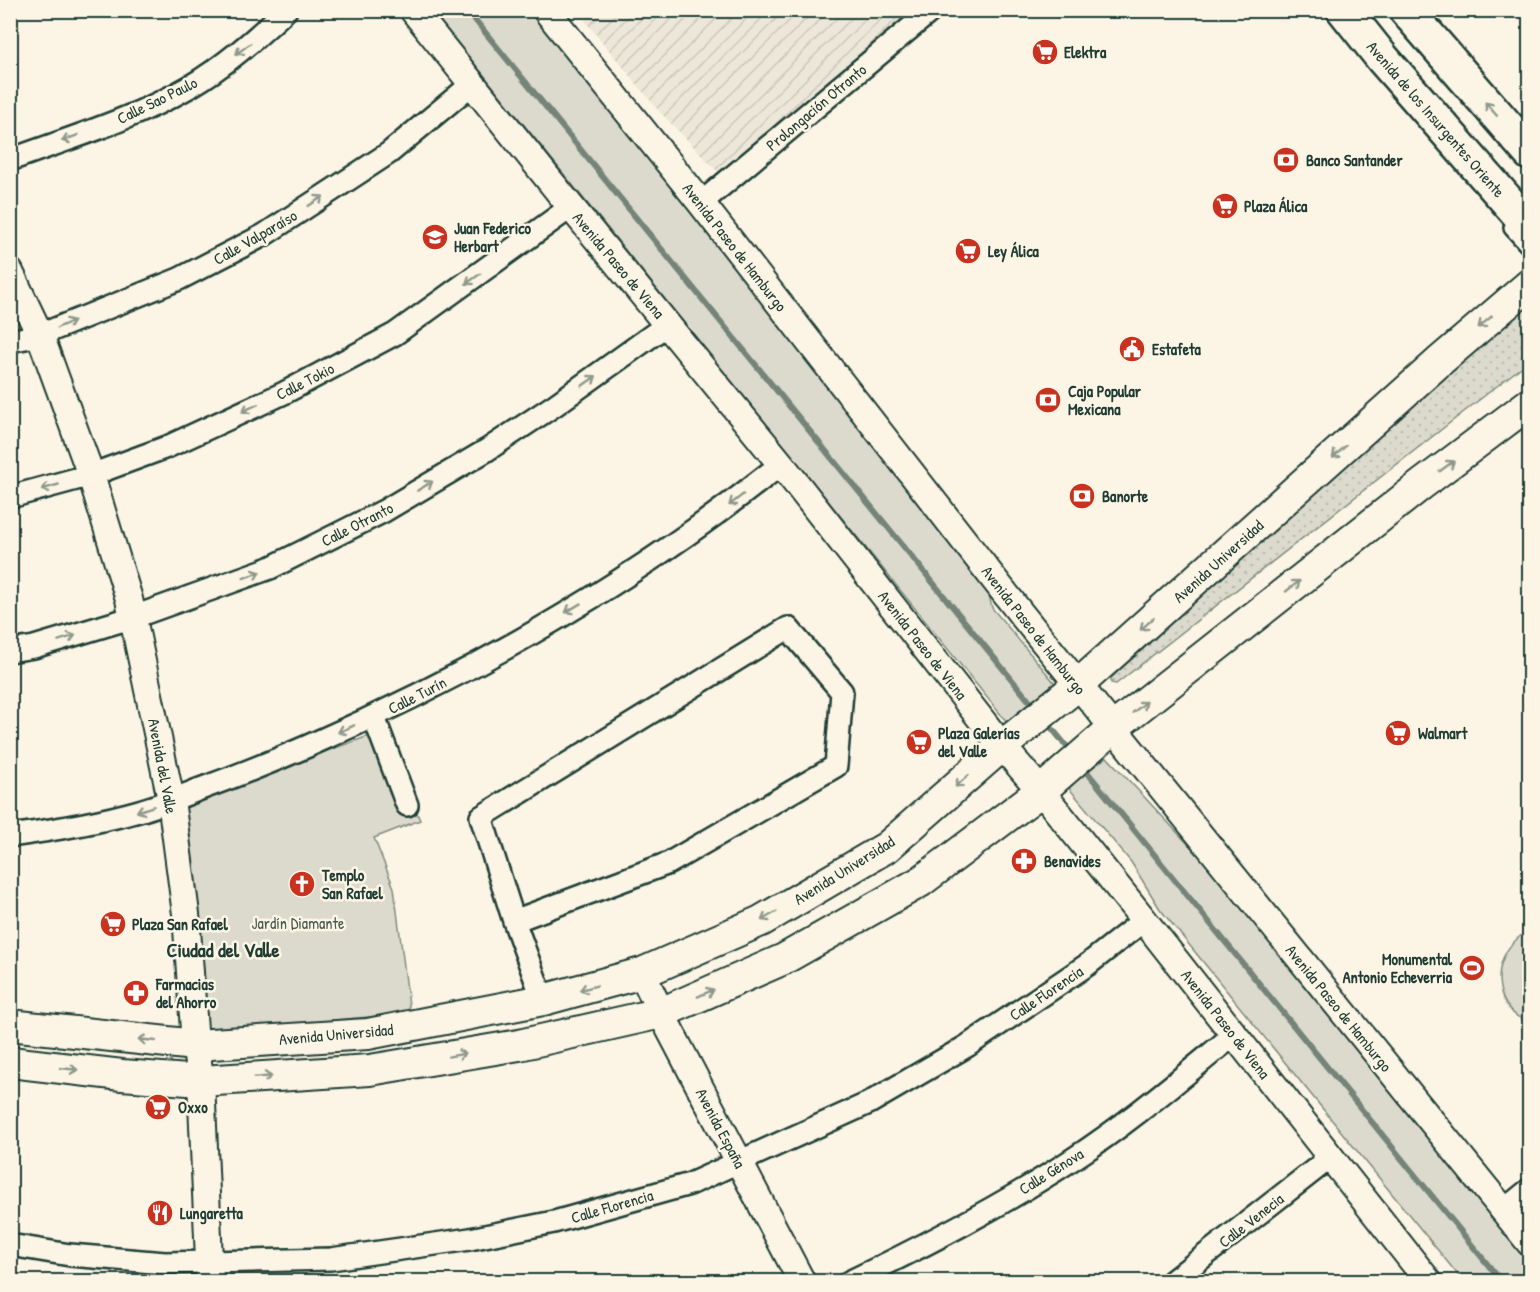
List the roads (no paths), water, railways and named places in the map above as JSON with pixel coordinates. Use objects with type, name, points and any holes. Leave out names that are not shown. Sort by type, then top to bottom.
[{"type":"highway","name":"Avenida de los Insurgentes Oriente","points":[[1344,10],[1383,59],[1530,227]]},
{"type":"highway","points":[[1406,10],[1530,153]]},
{"type":"main road","name":"Avenida Universidad","points":[[10,1025],[195,1045],[368,1034],[543,1000],[642,973],[761,921],[887,847],[1013,738],[1069,693],[1431,369],[1530,284]]},
{"type":"main road","points":[[10,1062],[122,1075],[201,1080],[370,1070],[519,1045],[661,1012],[784,959],[920,882],[1050,783],[1104,736],[1421,485],[1530,403]]},
{"type":"street","name":"Calle Sao Paulo","points":[[10,160],[129,115],[189,87],[245,48],[286,10]]},
{"type":"street","name":"Avenida Paseo de Viena","points":[[413,10],[782,464],[1050,783],[1144,920],[1331,1157],[1423,1280]]},
{"type":"street","name":"Avenida Paseo de Hamburgo","points":[[546,10],[700,202],[1069,693],[1530,1244]]},
{"type":"street","name":"Prolongación Otranto","points":[[700,202],[932,10]]},
{"type":"street","name":"Avenida de los Insurgentes Oriente","points":[[1360,51],[1530,248]]},
{"type":"street","name":"Calle Valparaíso","points":[[10,342],[40,334],[179,279],[264,235],[389,153],[472,84]]},
{"type":"street","name":"Calle Tokio","points":[[10,497],[91,475],[167,447],[284,393],[395,334],[571,207]]},
{"type":"street","name":"Avenida del Valle","points":[[10,272],[40,334],[91,475],[134,617],[171,800],[186,914],[195,1045],[201,1080],[210,1272]]},
{"type":"street","name":"Calle Otranto","points":[[10,651],[34,647],[134,617],[270,568],[384,511],[526,424],[668,324]]},
{"type":"street","name":"Calle Turín","points":[[10,836],[80,826],[141,811],[271,762],[374,717],[484,660],[625,577],[704,524],[782,464]]},
{"type":"street","points":[[514,921],[669,863],[836,765],[842,692],[788,628],[480,817],[514,921],[543,1000]]},
{"type":"street","points":[[374,717],[407,805]]},
{"type":"street","name":"Calle Florencia","points":[[10,1245],[70,1255],[165,1263],[210,1272],[331,1259],[470,1239],[554,1222],[690,1184],[869,1103],[967,1047],[1087,965],[1144,920]]},
{"type":"street","name":"Avenida España","points":[[642,973],[802,1281]]},
{"type":"street","name":"Calle Génova","points":[[849,1281],[964,1224],[1074,1159],[1235,1034]]},
{"type":"street","name":"Calle Venecia","points":[[1171,1281],[1331,1157]]},
{"type":"street","points":[[1503,1211],[1530,1188]]},
{"type":"waterway","points":[[467,10],[1035,708]]},
{"type":"waterway","points":[[1045,720],[1073,754]]},
{"type":"waterway","points":[[1083,767],[1502,1282]]},
{"type":"place","name":"Elektra","points":[[1045,52]]},
{"type":"place","name":"Banco Santander","points":[[1286,160]]},
{"type":"place","name":"Plaza Álica","points":[[1225,206]]},
{"type":"place","name":"Juan Federico Herbart","points":[[435,237]]},
{"type":"place","name":"Ley Álica","points":[[968,251]]},
{"type":"place","name":"Estafeta","points":[[1132,349]]},
{"type":"place","name":"Caja Popular Mexicana","points":[[1048,400]]},
{"type":"place","name":"Banorte","points":[[1082,496]]},
{"type":"place","name":"Walmart","points":[[1398,733]]},
{"type":"place","name":"Plaza Galerías del Valle","points":[[919,742]]},
{"type":"place","name":"Benavides","points":[[1024,861]]},
{"type":"place","name":"Templo San Rafael","points":[[302,884]]},
{"type":"place","name":"Plaza San Rafael","points":[[113,924]]},
{"type":"place","name":"Monumental Antonio Echeverria","points":[[1472,968]]},
{"type":"place","name":"Farmacias del Ahorro","points":[[136,993]]},
{"type":"place","name":"Oxxo","points":[[158,1107]]},
{"type":"place","name":"Lungaretta","points":[[160,1213]]},
{"type":"district","name":"Ciudad del Valle","points":[[223,950]]},
{"type":"park label","name":"Jardín Diamante","points":[[298,923]]}]
